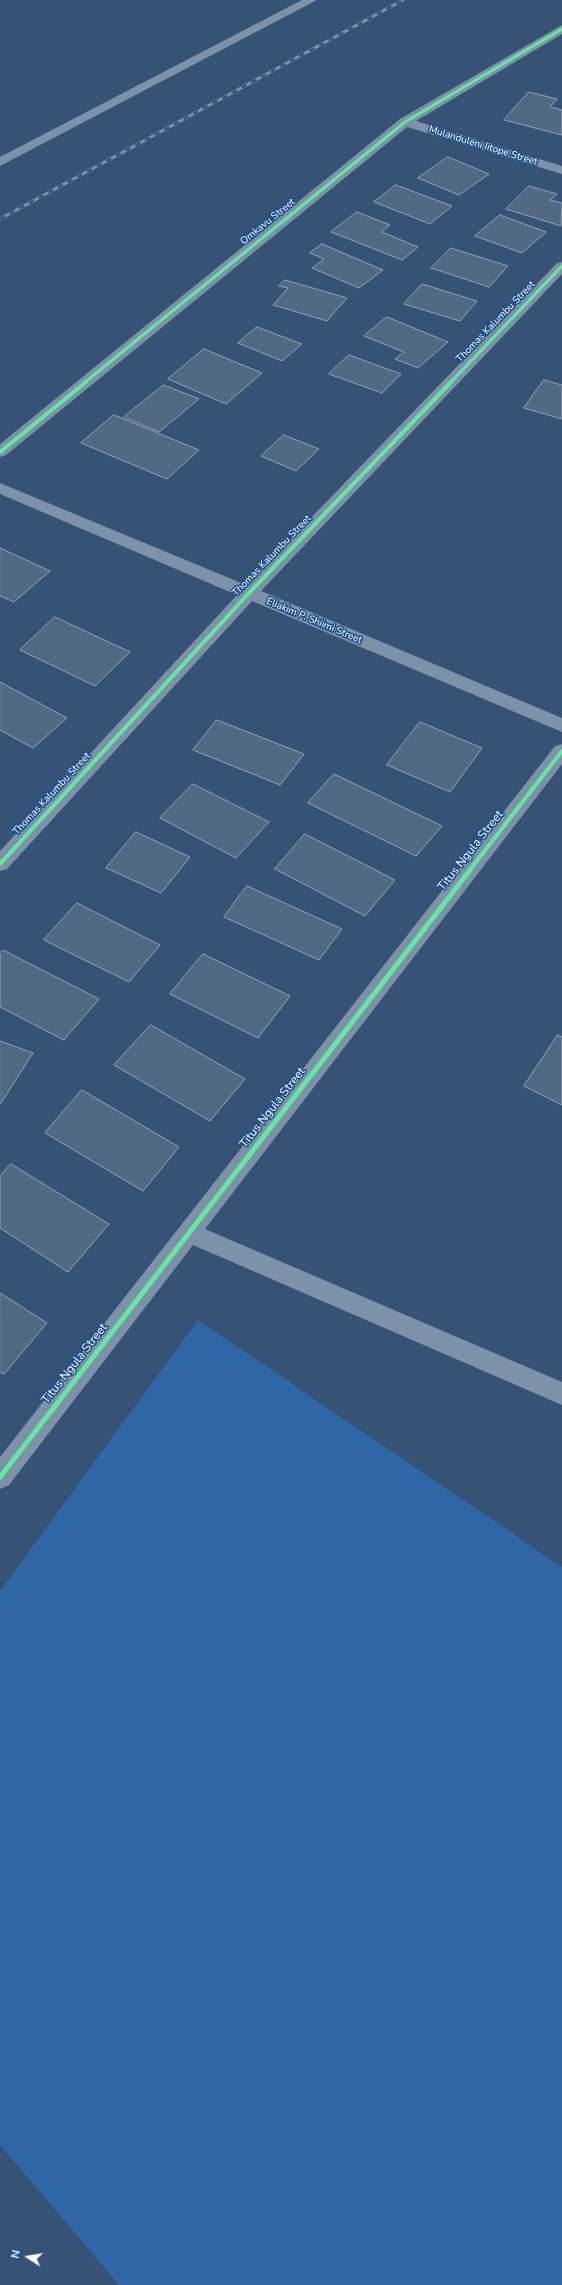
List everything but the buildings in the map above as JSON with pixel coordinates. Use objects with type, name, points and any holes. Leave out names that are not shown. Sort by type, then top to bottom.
[{"type":"street","points":[[0,162],[311,0]]},
{"type":"street","name":"Omkavu Street","points":[[0,452],[405,122],[562,29]]},
{"type":"street","name":"Mulanduleni Iitope Street","points":[[405,122],[562,170]]},
{"type":"street","name":"Thomas Kalumbu Street","points":[[0,864],[248,594],[562,266]]},
{"type":"street","name":"Eliakim P. Shiimi Street","points":[[0,488],[248,594],[562,725]]},
{"type":"street","name":"Titus Ngula Street","points":[[0,1477],[562,751]]},
{"type":"street","points":[[189,1233],[562,1394]]},
{"type":"shaded area","points":[[198,1320],[562,1567],[562,2285],[119,2285],[0,2145],[0,1591]]},
{"type":"railway","points":[[0,219],[403,0]]},
{"type":"cycle path","points":[[0,452],[405,122],[562,29]]},
{"type":"cycle path","points":[[0,864],[248,594],[562,266]]},
{"type":"cycle path","points":[[0,1477],[562,751]]}]
